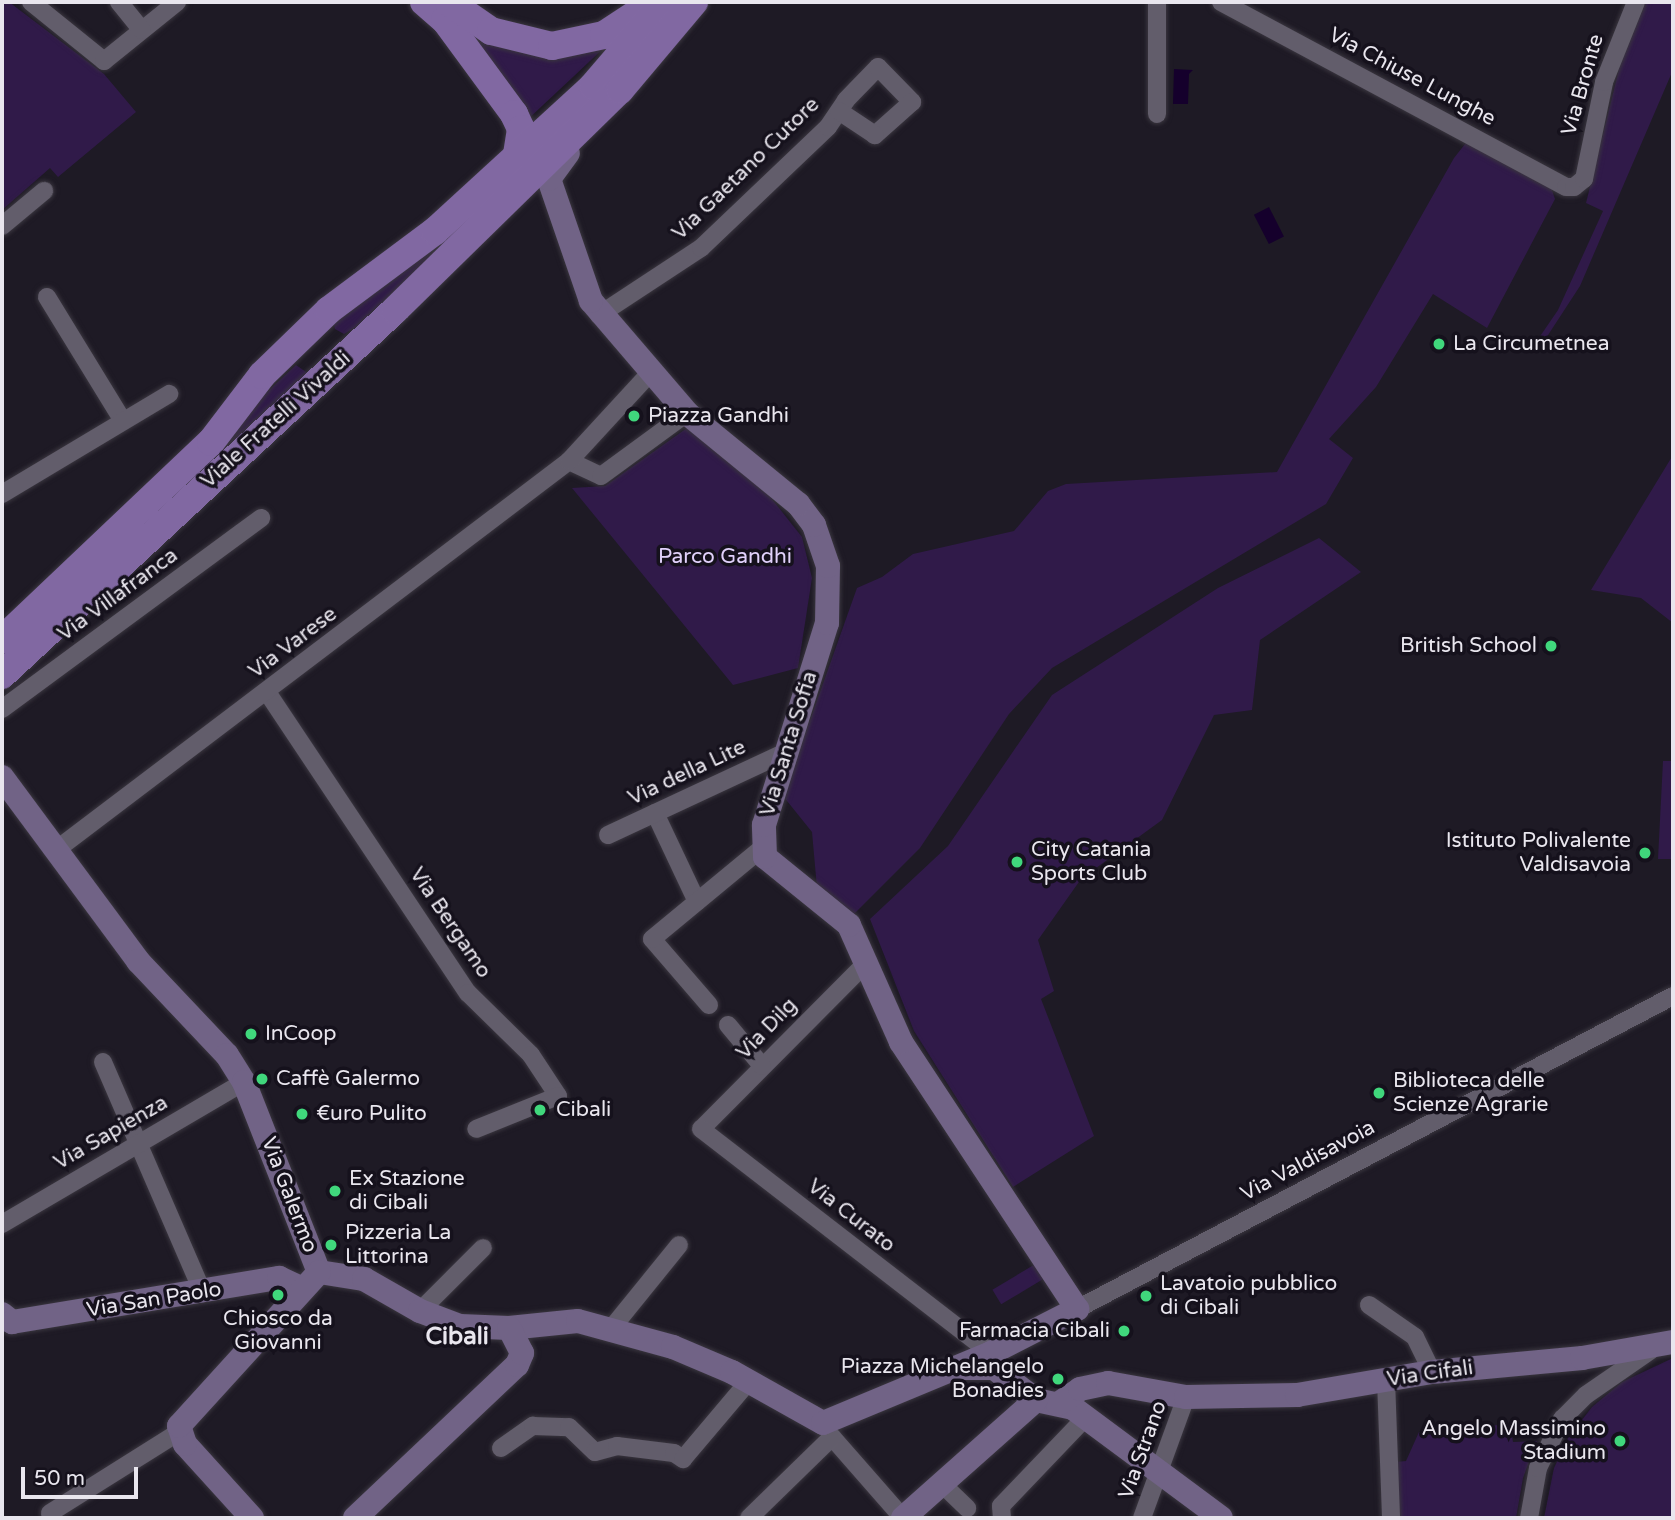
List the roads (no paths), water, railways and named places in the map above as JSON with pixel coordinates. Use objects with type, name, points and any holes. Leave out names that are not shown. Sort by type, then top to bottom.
[{"type":"main road","points":[[424,2],[445,20],[514,114],[521,129],[516,159]]},
{"type":"main road","points":[[449,2],[491,31],[552,46],[604,35],[653,2]]},
{"type":"main road","name":"Viale Fratelli Vivaldi","points":[[2,640],[184,469],[262,375],[329,310],[435,231],[516,159],[602,77],[665,2]]},
{"type":"main road","name":"Viale Fratelli Vivaldi","points":[[2,675],[314,389],[441,262],[547,170],[694,2]]},
{"type":"main road","name":"Via Santa Sofia","points":[[547,170],[578,275],[599,314],[687,413],[790,495],[814,525],[823,548],[830,592],[827,623],[784,753],[762,848]]},
{"type":"main road","points":[[329,310],[327,330],[345,342],[441,262]]},
{"type":"main road","points":[[245,398],[295,360],[314,367],[314,389]]},
{"type":"main road","name":"Via Galermo","points":[[2,777],[138,961],[226,1055],[244,1082],[311,1281],[364,1279],[420,1311],[460,1326],[509,1328],[562,1320],[611,1329],[673,1347],[748,1382],[832,1430]]},
{"type":"main road","points":[[762,848],[771,864],[849,925],[901,1042],[1077,1309],[1015,1341],[982,1346],[953,1370],[832,1430]]},
{"type":"main road","name":"Via San Paolo","points":[[5,1320],[203,1293],[279,1278],[311,1281]]},
{"type":"main road","points":[[252,1518],[178,1432],[183,1417],[311,1281]]},
{"type":"main road","points":[[355,1518],[517,1365],[522,1353],[509,1328]]},
{"type":"main road","points":[[1015,1341],[1009,1364],[1037,1397]]},
{"type":"main road","name":"Via Cifali","points":[[903,1518],[1037,1397],[1108,1383],[1186,1396],[1297,1395],[1432,1372],[1665,1344]]},
{"type":"main road","points":[[953,1370],[983,1365],[1037,1397],[1092,1420],[1221,1518]]},
{"type":"street","points":[[31,2],[104,61],[177,2]]},
{"type":"street","points":[[119,2],[142,30]]},
{"type":"street","points":[[1157,2],[1157,114]]},
{"type":"street","name":"Via Chiuse Lunghe","points":[[1221,2],[1566,187],[1581,183]]},
{"type":"street","name":"Via Bronte","points":[[1581,183],[1604,82],[1636,2]]},
{"type":"street","name":"Via Gaetano Cutore","points":[[599,314],[701,248],[839,111],[878,67],[912,102],[875,135],[839,111]]},
{"type":"street","points":[[2,226],[44,191]]},
{"type":"street","points":[[47,297],[123,421]]},
{"type":"street","name":"Via Varese","points":[[56,850],[563,466],[650,373]]},
{"type":"street","points":[[2,494],[169,394]]},
{"type":"street","points":[[563,466],[601,476],[687,413]]},
{"type":"street","name":"Via Villafranca","points":[[2,709],[261,518]]},
{"type":"street","name":"Via Bergamo","points":[[267,692],[468,993],[531,1055],[558,1096],[476,1129]]},
{"type":"street","name":"Via della Lite","points":[[608,835],[784,753]]},
{"type":"street","points":[[655,813],[697,902]]},
{"type":"street","points":[[709,1005],[652,939],[762,848]]},
{"type":"street","name":"Via Dilg","points":[[701,1129],[867,962]]},
{"type":"street","name":"Via Valdisavoia","points":[[1077,1309],[1673,996]]},
{"type":"street","points":[[728,1025],[762,1066]]},
{"type":"street","points":[[103,1062],[140,1142],[203,1293]]},
{"type":"street","name":"Via Sapienza","points":[[2,1224],[244,1082]]},
{"type":"street","name":"Via Curato","points":[[701,1129],[982,1346]]},
{"type":"street","points":[[611,1329],[679,1245]]},
{"type":"street","points":[[420,1311],[483,1248]]},
{"type":"street","points":[[1369,1305],[1415,1337],[1432,1372]]},
{"type":"street","points":[[1529,1518],[1538,1468],[1562,1419],[1586,1395],[1665,1344]]},
{"type":"street","points":[[1386,1380],[1391,1518]]},
{"type":"street","points":[[501,1448],[533,1426],[569,1427],[595,1452],[617,1446],[674,1454],[683,1459],[748,1382]]},
{"type":"street","name":"Via Strano","points":[[1142,1518],[1186,1396]]},
{"type":"street","points":[[1002,1518],[1001,1506],[1092,1420]]},
{"type":"street","points":[[761,1514],[832,1430],[903,1518]]},
{"type":"street","points":[[50,1513],[178,1432]]},
{"type":"street","points":[[942,1484],[967,1508]]},
{"type":"place","name":"La Circumetnea","points":[[1439,344]]},
{"type":"place","name":"Piazza Gandhi","points":[[634,416]]},
{"type":"place","name":"British School","points":[[1551,646]]},
{"type":"place","name":"Istituto Polivalente Valdisavoia","points":[[1645,853]]},
{"type":"place","name":"City Catania Sports Club","points":[[1017,862]]},
{"type":"place","name":"InCoop","points":[[251,1034]]},
{"type":"place","name":"Caffè Galermo","points":[[262,1079]]},
{"type":"place","name":"Biblioteca delle Scienze Agrarie","points":[[1379,1093]]},
{"type":"place","name":"Cibali","points":[[540,1110]]},
{"type":"place","name":"€uro Pulito","points":[[302,1114]]},
{"type":"place","name":"Ex Stazione di Cibali","points":[[335,1191]]},
{"type":"place","name":"Pizzeria La Littorina","points":[[331,1245]]},
{"type":"place","name":"Chiosco da Giovanni","points":[[278,1295]]},
{"type":"place","name":"Lavatoio pubblico di Cibali","points":[[1146,1296]]},
{"type":"place","name":"Farmacia Cibali","points":[[1124,1331]]},
{"type":"place","name":"Piazza Michelangelo Bonadies","points":[[1058,1379]]},
{"type":"place","name":"Angelo Massimino Stadium","points":[[1620,1441]]},
{"type":"district","name":"Cibali","points":[[457,1337]]},
{"type":"park label","name":"Parco Gandhi","points":[[725,557]]}]
